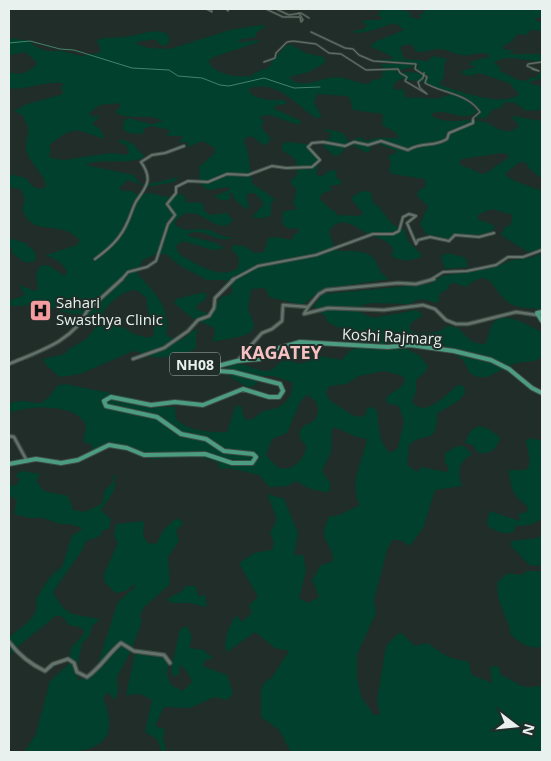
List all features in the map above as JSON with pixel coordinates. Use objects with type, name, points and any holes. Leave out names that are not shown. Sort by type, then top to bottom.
[{"type":"main road","points":[[542,312],[539,312],[538,315],[542,321]]},
{"type":"main road","name":"Koshi Rajmarg","points":[[27,461],[36,459],[50,463],[70,462],[114,445],[144,455],[204,454],[232,463],[252,463],[255,460],[255,456],[247,452],[224,451],[210,441],[181,434],[160,419],[104,404],[106,399],[111,397],[151,405],[174,402],[203,405],[243,389],[270,397],[281,395],[282,387],[272,382],[233,372],[192,370],[183,366],[189,362],[201,366],[214,367],[237,361],[260,359],[276,349],[300,342],[388,347],[419,346],[454,351],[491,360],[542,393]]},
{"type":"main road","name":"NH08","points":[[9,464],[27,461]]},
{"type":"street","points":[[206,9],[212,12],[211,9]]},
{"type":"street","points":[[226,9],[228,11],[229,9]]},
{"type":"street","points":[[266,9],[283,18],[300,17],[301,22],[303,20],[299,13]]},
{"type":"street","points":[[276,9],[289,14],[299,13],[309,18]]},
{"type":"street","points":[[9,364],[52,346],[70,333],[84,318],[87,311],[116,286],[128,272],[156,261],[168,224],[175,215],[168,204],[176,193],[178,185],[188,181],[208,182],[227,174],[248,175],[272,166],[286,168],[312,166],[320,160],[308,147],[312,142],[345,146],[354,142],[368,145],[381,141],[408,150],[418,144],[435,146],[447,138],[449,134],[473,123],[472,118],[480,112],[460,96],[430,87],[426,83],[428,77],[415,69],[416,64],[374,62],[362,57],[353,49],[345,48],[311,32]]},
{"type":"street","points":[[264,62],[275,58],[276,52],[287,42],[293,41],[316,44],[329,53],[341,54],[366,70],[398,69],[400,73],[407,77],[405,81],[411,87],[426,94],[420,88],[418,82],[423,78],[424,73]]},
{"type":"street","points":[[532,69],[539,71],[529,67],[528,64],[542,62]]},
{"type":"street","points":[[94,260],[118,242],[125,231],[137,200],[143,195],[147,187],[148,177],[145,166],[141,162],[152,155],[166,153],[177,146],[184,146]]},
{"type":"street","points":[[132,359],[164,348],[188,331],[198,320],[209,316],[214,308],[215,298],[228,287],[228,283],[261,264],[314,256],[340,248],[372,234],[392,235],[399,231],[403,217],[409,214],[416,216],[407,223],[410,228],[410,234],[416,244],[418,240],[428,237],[449,241],[455,235],[482,238],[494,233]]},
{"type":"street","points":[[538,315],[516,312],[464,324],[450,322],[435,309],[423,305],[384,310],[328,308],[304,314],[317,294],[326,290],[398,283],[416,284],[433,279],[443,272],[467,271],[496,265],[508,257],[530,255],[542,250]]},
{"type":"street","points":[[237,361],[262,333],[272,329],[282,321],[282,305],[308,307]]},
{"type":"street","points":[[9,436],[14,437],[27,461]]},
{"type":"street","points":[[9,642],[27,662],[41,669],[46,671],[53,664],[68,659],[74,663],[77,672],[87,677],[96,671],[108,654],[121,643],[133,651],[160,653],[170,660],[170,663]]},
{"type":"green space","points":[[400,9],[411,13],[410,17],[419,19],[422,17],[418,15],[424,13],[425,9],[542,10],[542,17],[535,20],[542,22],[542,31],[531,30],[526,35],[520,34],[514,37],[513,41],[502,46],[505,50],[516,50],[510,52],[511,54],[542,54],[542,61],[511,58],[494,63],[500,67],[500,71],[518,80],[526,81],[536,77],[542,70],[542,78],[530,82],[531,84],[542,86],[542,110],[526,111],[515,103],[505,102],[501,108],[493,109],[486,118],[475,119],[481,111],[470,100],[430,85],[426,81],[428,76],[417,70],[418,64],[402,61],[382,63],[380,60],[392,59],[393,57],[370,46],[377,41],[404,30],[395,23],[367,32],[350,32],[364,29],[367,25],[362,22],[365,20],[381,20],[382,17],[377,15],[381,12],[378,10]],"holes":[[[409,44],[414,47],[415,51],[418,52],[439,49],[462,55],[482,53],[490,55],[489,57],[472,61],[470,65],[476,67],[462,71],[462,74],[471,76],[479,73],[509,83],[519,94],[512,98],[492,99],[442,86],[440,83],[444,76],[444,65],[447,59],[433,56],[428,61],[404,59],[400,47]]]},
{"type":"green space","points":[[261,25],[266,26],[256,33],[256,37],[237,40],[242,42],[258,40],[259,42],[214,57],[208,61],[216,70],[222,73],[252,76],[270,66],[272,60],[290,44],[306,53],[324,57],[326,62],[309,72],[289,77],[299,83],[310,83],[338,77],[368,84],[373,80],[382,78],[383,66],[379,64],[413,64],[415,66],[395,72],[418,73],[426,77],[424,82],[400,79],[393,85],[395,90],[404,89],[405,97],[408,98],[433,99],[451,94],[467,101],[478,112],[466,116],[445,112],[433,113],[431,115],[436,118],[448,121],[481,121],[503,131],[514,130],[519,125],[512,118],[513,116],[542,121],[542,179],[525,162],[518,163],[506,173],[506,176],[542,191],[542,249],[528,252],[504,237],[501,234],[506,226],[510,226],[513,215],[492,209],[478,215],[478,219],[493,225],[495,229],[482,236],[469,237],[457,234],[450,239],[426,234],[420,224],[428,206],[418,197],[417,192],[426,186],[425,179],[392,174],[389,170],[391,162],[388,156],[397,151],[379,144],[371,146],[369,152],[365,152],[353,145],[344,149],[340,155],[334,156],[323,146],[324,142],[331,137],[330,133],[324,130],[326,129],[343,133],[349,142],[359,137],[366,141],[377,138],[399,138],[395,132],[382,125],[383,114],[353,110],[350,99],[347,96],[317,94],[314,103],[322,117],[316,118],[278,90],[260,86],[249,88],[253,96],[268,100],[284,100],[287,104],[277,105],[273,108],[301,121],[300,124],[296,124],[270,115],[262,116],[260,117],[264,122],[261,127],[271,139],[267,144],[263,145],[252,136],[245,138],[252,183],[275,199],[271,203],[271,215],[262,218],[252,217],[264,204],[255,193],[246,194],[249,207],[246,209],[237,202],[231,193],[228,193],[231,198],[226,200],[214,196],[230,190],[228,187],[208,190],[200,184],[199,167],[214,154],[215,148],[202,141],[188,147],[187,142],[179,143],[183,136],[167,136],[170,130],[151,126],[144,129],[143,134],[128,133],[123,129],[124,121],[128,118],[152,124],[163,121],[150,117],[121,115],[115,112],[121,106],[118,103],[100,105],[89,113],[92,117],[101,115],[92,124],[100,129],[105,138],[77,130],[73,131],[59,137],[49,146],[51,151],[49,155],[51,158],[64,160],[110,153],[127,155],[129,152],[126,145],[116,141],[125,140],[134,145],[145,157],[138,160],[99,162],[85,165],[134,175],[139,183],[144,185],[179,177],[174,182],[147,187],[128,180],[119,188],[136,194],[151,193],[166,197],[182,194],[186,199],[185,202],[203,203],[204,210],[210,215],[227,213],[233,221],[226,226],[189,213],[182,215],[175,221],[176,226],[187,230],[210,230],[222,236],[233,238],[221,239],[200,232],[188,234],[188,236],[213,242],[225,248],[213,250],[183,241],[176,246],[179,254],[200,266],[216,272],[231,272],[238,268],[239,262],[238,256],[232,250],[232,246],[244,246],[255,253],[264,252],[268,238],[276,237],[292,240],[294,234],[298,233],[298,228],[289,229],[283,225],[282,212],[297,209],[293,203],[297,190],[291,183],[291,180],[297,176],[296,160],[282,150],[282,145],[285,142],[308,144],[306,148],[319,160],[316,175],[322,176],[331,170],[337,171],[335,177],[341,180],[341,184],[329,186],[332,190],[323,193],[319,198],[336,212],[336,215],[360,216],[363,213],[352,200],[352,197],[361,192],[371,193],[373,203],[378,206],[393,225],[404,229],[408,241],[421,254],[421,257],[409,260],[397,259],[390,255],[393,253],[393,249],[385,241],[347,223],[337,224],[329,232],[333,244],[339,251],[354,251],[369,255],[373,258],[382,274],[390,279],[323,289],[302,305],[269,297],[265,288],[251,289],[248,308],[254,325],[252,331],[243,336],[212,342],[215,333],[214,328],[192,318],[174,303],[177,299],[204,292],[207,295],[205,300],[197,305],[196,309],[206,313],[213,312],[221,297],[231,294],[233,289],[225,280],[207,280],[179,265],[166,254],[156,254],[143,260],[137,272],[138,275],[155,294],[164,309],[167,325],[166,333],[169,337],[181,340],[196,329],[198,332],[196,334],[196,349],[166,357],[148,356],[133,351],[80,374],[60,377],[46,365],[43,359],[65,354],[69,349],[86,339],[97,326],[110,319],[134,334],[149,338],[154,335],[154,330],[147,307],[147,298],[136,290],[119,296],[106,309],[101,319],[96,321],[84,314],[71,314],[43,305],[9,306],[9,301],[25,295],[19,285],[35,291],[38,289],[36,274],[40,266],[48,265],[65,276],[67,271],[60,262],[46,255],[77,245],[80,240],[72,233],[35,225],[30,222],[25,217],[22,209],[25,200],[21,189],[9,187],[9,174],[26,178],[36,188],[46,187],[43,178],[26,150],[28,131],[26,124],[22,115],[14,111],[27,104],[63,94],[61,86],[66,84],[52,83],[23,88],[9,88],[9,72],[17,74],[24,72],[37,64],[25,52],[9,55],[9,38],[30,41],[33,45],[46,51],[62,51],[81,56],[99,53],[101,50],[97,41],[102,38],[128,37],[157,31],[164,32],[170,40],[165,46],[160,45],[155,39],[136,42],[148,48],[170,49],[230,30]],"holes":[[[502,153],[507,154],[509,157],[488,172],[482,174],[459,164],[461,159]]]},
{"type":"green space","points":[[9,238],[25,243],[35,252],[36,259],[33,262],[25,262],[12,253],[12,248],[9,247]]},
{"type":"green space","points":[[448,253],[466,258],[468,267],[445,269],[441,256]]},
{"type":"green space","points":[[542,253],[542,309],[522,308],[511,304],[504,299],[491,282],[482,278],[466,287],[454,283],[450,284],[447,290],[440,293],[438,303],[420,299],[410,304],[373,303],[362,305],[361,313],[373,318],[416,310],[422,313],[422,316],[412,322],[410,326],[411,331],[430,333],[442,330],[447,326],[454,327],[473,341],[485,344],[494,322],[499,319],[511,318],[542,332],[542,357],[534,361],[516,363],[487,377],[477,377],[470,373],[463,360],[444,345],[427,340],[407,343],[407,349],[419,355],[428,366],[426,371],[416,380],[416,391],[412,402],[417,407],[423,408],[435,403],[458,385],[464,386],[465,393],[455,403],[437,414],[433,434],[409,445],[407,465],[417,472],[421,467],[447,472],[449,469],[445,462],[445,453],[457,446],[464,446],[472,454],[461,464],[459,476],[462,486],[435,490],[423,528],[410,546],[400,540],[392,540],[387,550],[374,600],[376,613],[357,654],[357,678],[363,700],[375,716],[380,714],[377,701],[386,646],[400,632],[415,646],[428,643],[447,656],[457,660],[468,661],[472,675],[492,683],[490,667],[498,666],[501,675],[525,687],[542,685],[542,752],[291,752],[279,730],[261,717],[261,692],[263,684],[272,677],[289,651],[275,648],[255,632],[227,652],[225,643],[229,627],[234,618],[237,615],[241,622],[252,613],[249,605],[258,597],[239,563],[254,553],[272,550],[274,543],[270,533],[277,519],[267,494],[284,499],[298,533],[294,555],[303,555],[306,571],[299,598],[308,603],[319,597],[312,580],[320,566],[333,561],[331,549],[325,537],[325,525],[329,517],[339,515],[360,505],[355,489],[357,472],[367,439],[332,428],[331,452],[322,471],[331,484],[329,492],[312,489],[296,481],[287,486],[269,487],[259,475],[229,468],[221,469],[216,461],[193,456],[152,459],[122,448],[107,448],[95,454],[90,453],[93,446],[83,441],[86,426],[78,416],[59,409],[48,408],[26,409],[9,413],[9,404],[21,401],[41,403],[49,397],[57,386],[65,384],[134,398],[161,407],[175,407],[176,419],[186,426],[193,429],[227,432],[236,405],[242,407],[246,420],[253,419],[265,410],[274,409],[284,404],[292,391],[293,383],[274,376],[263,376],[254,386],[247,387],[226,374],[224,371],[229,366],[239,364],[268,371],[287,361],[301,363],[321,357],[341,360],[351,350],[358,347],[359,343],[348,332],[327,322],[326,317],[313,307],[323,294],[430,284],[442,276],[498,266],[512,260],[533,257]],"holes":[[[384,371],[403,376],[405,381],[401,387],[386,399],[387,403],[399,406],[404,422],[398,448],[390,453],[381,438],[377,411],[373,407],[367,408],[366,414],[361,417],[354,416],[329,400],[326,392],[329,386],[346,384],[359,376]],[[306,395],[313,399],[317,405],[317,416],[299,432],[301,440],[306,446],[301,460],[293,467],[283,469],[273,463],[266,455],[272,439],[287,433],[300,402]]]},
{"type":"green space","points":[[479,426],[489,429],[500,438],[492,451],[485,453],[477,452],[473,445],[465,443],[470,432]]},
{"type":"green space","points":[[532,438],[542,441],[542,519],[530,525],[515,526],[514,532],[504,533],[497,531],[488,526],[487,521],[490,511],[520,521],[518,514],[527,512],[528,508],[513,490],[509,470],[522,470],[529,466],[526,440]]},
{"type":"green space","points":[[22,471],[40,474],[36,481],[44,491],[68,496],[73,510],[84,512],[102,504],[105,490],[114,481],[113,475],[116,475],[114,491],[101,510],[111,519],[109,529],[103,530],[100,536],[86,541],[83,549],[53,592],[67,611],[100,619],[92,626],[90,635],[82,643],[78,662],[78,681],[96,669],[118,602],[135,587],[134,584],[126,591],[116,593],[105,583],[104,574],[118,543],[114,536],[116,524],[144,521],[143,536],[148,543],[156,544],[165,528],[177,518],[184,523],[176,530],[179,541],[168,557],[170,584],[143,608],[140,617],[142,621],[131,651],[117,677],[118,692],[114,700],[108,692],[103,698],[109,718],[108,733],[101,743],[89,749],[75,752],[24,752],[36,734],[50,681],[69,664],[71,648],[85,631],[79,627],[68,625],[62,617],[55,616],[9,656],[9,638],[33,617],[37,606],[36,600],[41,590],[50,577],[62,567],[72,535],[82,528],[69,524],[60,524],[43,518],[29,518],[14,514],[17,500],[9,495],[9,484],[16,486],[20,478],[16,477],[16,474]]},
{"type":"green space","points":[[542,533],[542,566],[529,565],[511,546],[511,541],[538,538]]},
{"type":"green space","points":[[527,571],[542,571],[542,647],[524,645],[510,634],[510,629],[498,597],[497,583],[507,573],[522,575]]},
{"type":"green space","points":[[186,586],[196,586],[198,596],[205,595],[207,607],[189,603],[171,603],[167,599],[182,591]]},
{"type":"green space","points":[[187,626],[192,637],[189,648],[203,650],[214,659],[206,659],[202,666],[227,675],[233,693],[227,700],[214,697],[190,708],[164,707],[155,726],[165,729],[163,739],[166,750],[162,752],[157,739],[145,732],[152,700],[140,694],[126,695],[135,653],[158,653],[168,662],[167,674],[171,685],[183,691],[192,682],[187,672],[181,666],[179,665],[179,674],[174,677],[171,670],[180,629]]},
{"type":"waterway","points":[[9,43],[30,41],[60,49],[74,50],[132,68],[169,70],[178,76],[202,78],[220,85],[229,86],[264,78],[294,88],[320,87]]},
{"type":"place","name":"Sahari Swasthya Clinic","points":[[40,311]]},
{"type":"district","name":"KAGATEY","points":[[281,352]]}]
